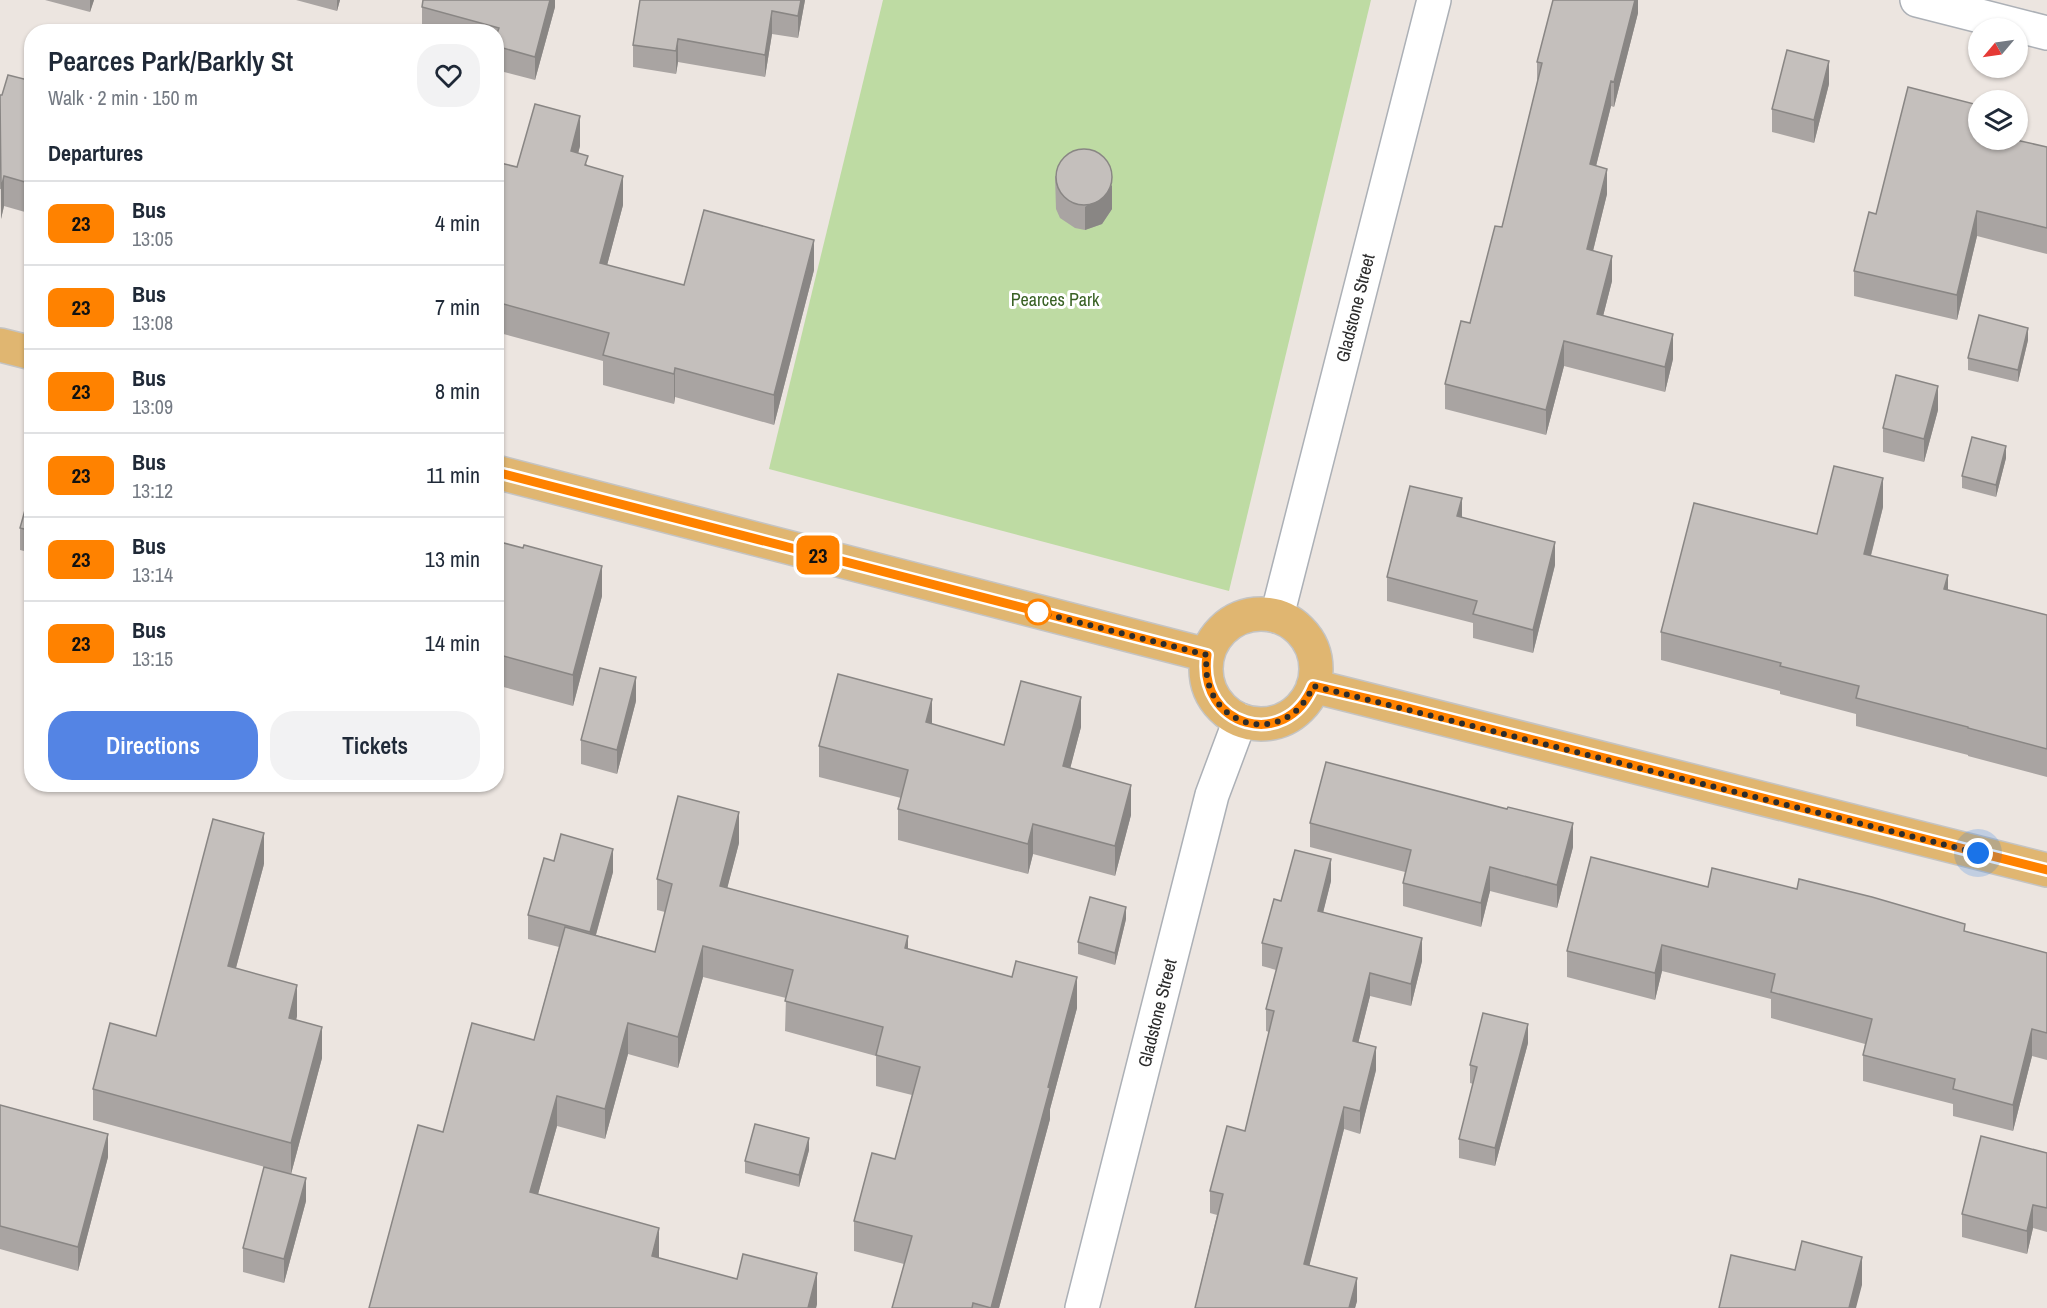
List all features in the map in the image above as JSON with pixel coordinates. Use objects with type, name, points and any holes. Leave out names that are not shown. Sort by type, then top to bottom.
[{"type":"main road","points":[[0,345],[24,351]]},
{"type":"main road","points":[[504,474],[1207,655]]},
{"type":"main road","points":[[1262,613],[1277,616],[1289,621],[1307,638],[1315,661],[1313,686],[1302,705],[1284,719],[1263,724],[1240,720],[1228,714],[1211,694],[1205,668],[1207,655],[1222,629],[1234,620],[1262,613]]},
{"type":"main road","points":[[1313,686],[2047,870]]},
{"type":"street","name":"Gladstone Street","points":[[1277,616],[1434,0]]},
{"type":"street","points":[[1917,0],[2047,33]]},
{"type":"street","name":"Gladstone Street","points":[[1082,1308],[1212,795],[1240,720]]},
{"type":"green space","name":"Pearces Park","points":[[883,0],[1371,0],[1229,591],[769,469]]},
{"type":"building","points":[[423,0],[550,0],[535,57],[504,48],[504,24],[484,24],[422,7]]},
{"type":"building","points":[[640,0],[801,0],[798,16],[772,11],[765,55],[678,39],[676,51],[633,45]]},
{"type":"building","points":[[1553,0],[1635,0],[1590,164],[1607,169],[1587,249],[1612,256],[1597,314],[1673,334],[1665,367],[1564,341],[1546,410],[1445,384],[1461,321],[1470,323],[1495,226],[1502,227],[1542,63],[1537,62]]},
{"type":"building","points":[[1787,50],[1829,61],[1814,120],[1772,109]]},
{"type":"building","points":[[8,75],[24,79],[24,182],[4,176],[1,189],[0,95],[2,95]]},
{"type":"building","points":[[1908,87],[1968,102],[1968,150],[2028,150],[2028,143],[2047,147],[2047,228],[1977,211],[1957,295],[1854,271],[1869,212],[1876,214]]},
{"type":"building","points":[[535,104],[580,116],[571,151],[588,156],[585,165],[623,176],[600,263],[684,285],[704,210],[814,240],[774,395],[675,368],[674,374],[603,355],[609,333],[504,304],[504,164],[517,167]]},
{"type":"building","points":[[1078,149],[1090,149],[1100,153],[1108,161],[1112,177],[1108,193],[1100,201],[1090,205],[1078,205],[1068,201],[1060,193],[1056,183],[1056,171],[1060,161],[1068,153]]},
{"type":"building","points":[[1979,315],[2028,328],[2018,370],[1968,358]]},
{"type":"building","points":[[1896,375],[1938,386],[1924,439],[1883,428]]},
{"type":"building","points":[[1972,437],[2006,446],[1996,485],[1962,476]]},
{"type":"building","points":[[1834,466],[1883,478],[1864,554],[1948,575],[1944,589],[2047,615],[2047,749],[1856,698],[1859,686],[1661,632],[1694,503],[1817,534]]},
{"type":"building","points":[[1410,486],[1462,498],[1457,516],[1555,542],[1533,630],[1473,614],[1477,601],[1387,577]]},
{"type":"building","points":[[24,514],[24,529],[20,528]]},
{"type":"building","points":[[504,543],[523,548],[524,545],[602,566],[573,675],[504,656]]},
{"type":"building","points":[[600,668],[636,677],[617,750],[581,740]]},
{"type":"building","points":[[838,674],[932,699],[926,722],[1004,745],[1021,681],[1081,697],[1063,766],[1131,785],[1115,846],[1033,824],[1028,844],[898,809],[908,770],[819,746]]},
{"type":"building","points":[[1326,762],[1507,809],[1508,807],[1573,823],[1557,885],[1490,867],[1481,903],[1403,883],[1411,850],[1310,823]]},
{"type":"building","points":[[678,796],[739,812],[720,886],[908,936],[905,948],[1012,977],[1016,961],[1077,977],[991,1308],[973,1303],[972,1308],[892,1308],[912,1236],[854,1221],[872,1153],[895,1159],[920,1067],[876,1055],[883,1027],[785,1001],[793,970],[703,946],[678,1037],[628,1023],[605,1109],[557,1096],[530,1192],[659,1228],[652,1256],[737,1279],[743,1254],[817,1273],[808,1308],[369,1308],[418,1125],[443,1132],[472,1023],[534,1040],[565,927],[655,952],[672,884],[657,879]]},
{"type":"building","points":[[213,819],[264,833],[228,966],[297,985],[289,1018],[322,1027],[291,1143],[93,1089],[110,1023],[156,1036]]},
{"type":"building","points":[[561,834],[613,849],[590,932],[528,915],[544,858],[554,861]]},
{"type":"building","points":[[1295,850],[1331,859],[1318,911],[1422,938],[1411,984],[1370,973],[1353,1041],[1376,1047],[1360,1111],[1344,1107],[1304,1264],[1357,1278],[1349,1308],[1195,1308],[1223,1194],[1210,1191],[1227,1126],[1245,1131],[1274,1011],[1266,1009],[1282,948],[1262,943],[1274,899],[1281,901]]},
{"type":"building","points":[[1591,857],[1708,887],[1712,868],[1797,889],[1799,879],[1965,924],[1964,931],[2047,953],[2047,1033],[2032,1029],[2013,1105],[1953,1089],[1955,1079],[1863,1055],[1872,1019],[1771,992],[1775,974],[1662,945],[1655,973],[1567,951]]},
{"type":"building","points":[[1090,897],[1126,907],[1115,953],[1078,942]]},
{"type":"building","points":[[1483,1013],[1528,1024],[1495,1148],[1459,1139],[1477,1067],[1470,1065]]},
{"type":"building","points":[[0,1105],[108,1134],[78,1247],[0,1226]]},
{"type":"building","points":[[755,1124],[809,1138],[799,1175],[745,1161]]},
{"type":"building","points":[[1981,1136],[2047,1153],[2047,1208],[2033,1205],[2027,1231],[1962,1214]]},
{"type":"building","points":[[264,1167],[306,1178],[284,1259],[243,1248]]},
{"type":"building","points":[[1802,1241],[1862,1257],[1849,1308],[1719,1308],[1731,1255],[1795,1270]]},
{"type":"bus line","name":"23","points":[[504,474],[1207,655],[1205,668],[1211,694],[1228,714],[1251,724],[1274,723],[1294,713],[1309,697],[1313,686],[2047,870]]},
{"type":"route","points":[[1038,612],[1207,655],[1205,668],[1211,694],[1228,714],[1251,724],[1274,723],[1294,713],[1309,697],[1313,686],[1978,853]]}]
